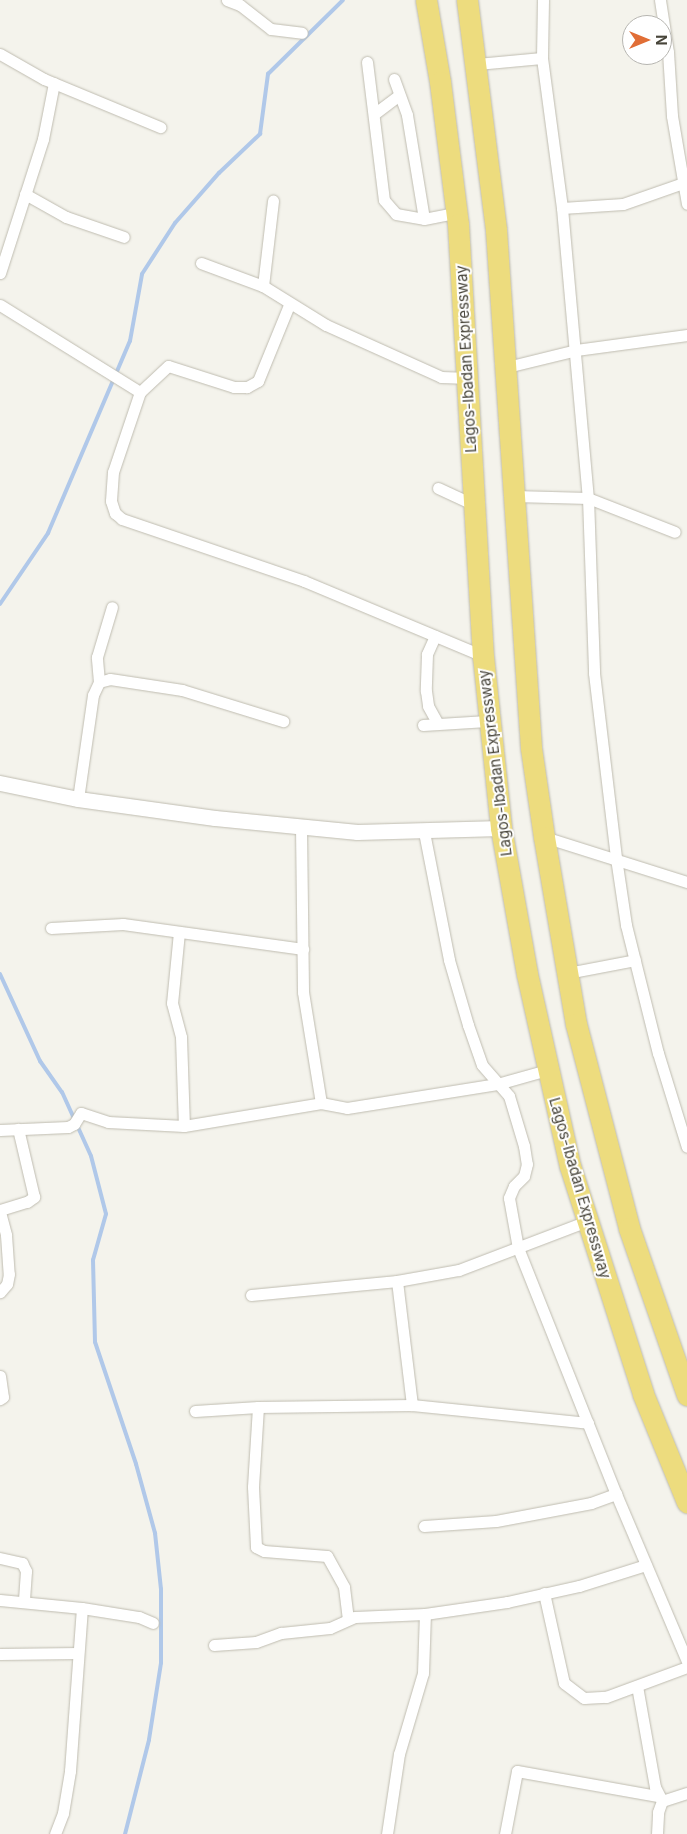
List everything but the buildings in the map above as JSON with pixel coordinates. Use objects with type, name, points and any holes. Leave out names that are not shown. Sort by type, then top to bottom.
[{"type":"highway","name":"Lagos-Ibadan Expressway","points":[[426,0],[440,82],[456,213],[469,378],[473,504],[483,656],[488,721],[501,828],[547,1070],[587,1220],[643,1394],[687,1502]]},
{"type":"highway","points":[[466,0],[477,64],[496,230],[507,367],[531,748],[544,838],[576,1024],[629,1228],[687,1395]]},
{"type":"street","points":[[227,0],[240,5],[271,29],[302,33]]},
{"type":"street","points":[[543,0],[542,58],[562,208],[588,498],[594,673],[616,858],[635,960],[658,1053],[686,1140]]},
{"type":"street","points":[[660,0],[668,52],[672,116],[683,151],[683,183],[687,204]]},
{"type":"street","points":[[0,54],[54,83],[160,128]]},
{"type":"street","points":[[477,64],[542,58]]},
{"type":"street","points":[[367,62],[384,200],[396,214],[424,220],[456,213]]},
{"type":"street","points":[[394,79],[406,115],[424,220]]},
{"type":"street","points":[[0,273],[43,139],[54,83]]},
{"type":"street","points":[[374,114],[399,95]]},
{"type":"street","points":[[562,208],[623,204],[683,183]]},
{"type":"street","points":[[25,194],[66,217],[124,237]]},
{"type":"street","points":[[263,286],[273,201]]},
{"type":"street","points":[[201,263],[263,286],[326,325],[441,378],[469,378]]},
{"type":"street","points":[[290,304],[258,381],[247,387],[234,387],[168,366],[132,386],[113,472],[111,501],[115,514],[122,519],[304,581],[483,656]]},
{"type":"street","points":[[0,305],[132,386]]},
{"type":"street","points":[[507,367],[576,350],[687,335]]},
{"type":"street","points":[[438,488],[473,504]]},
{"type":"street","points":[[514,496],[588,498],[674,532]]},
{"type":"street","points":[[78,798],[93,695],[99,682],[97,657],[112,607]]},
{"type":"street","points":[[435,636],[427,654],[426,691],[428,706],[437,722]]},
{"type":"street","points":[[99,682],[110,679],[182,690],[283,721]]},
{"type":"street","points":[[423,725],[437,722],[488,721]]},
{"type":"street","points":[[0,783],[78,798],[301,827],[357,832],[424,832],[501,828]]},
{"type":"street","points":[[301,827],[303,992],[321,1102]]},
{"type":"street","points":[[424,832],[449,960],[468,1025],[482,1065],[509,1096],[519,1121],[527,1164],[524,1176],[514,1186],[509,1198],[518,1248],[616,1494],[687,1661]]},
{"type":"street","points":[[544,838],[616,858],[687,882]]},
{"type":"street","points":[[51,928],[123,924],[303,949]]},
{"type":"street","points":[[179,932],[172,1003],[181,1036],[184,1126]]},
{"type":"street","points":[[567,973],[635,960]]},
{"type":"street","points":[[0,1130],[68,1127],[74,1124],[81,1113],[108,1122],[184,1126],[321,1102],[347,1108],[497,1084],[547,1070]]},
{"type":"street","points":[[0,1292],[7,1284],[9,1274],[6,1235],[0,1211],[28,1202],[35,1191],[18,1129]]},
{"type":"street","points":[[251,1295],[397,1281],[459,1270],[587,1220]]},
{"type":"street","points":[[397,1281],[412,1405]]},
{"type":"street","points":[[0,1376],[3,1397],[0,1399]]},
{"type":"street","points":[[195,1411],[258,1407],[412,1405],[588,1422]]},
{"type":"street","points":[[258,1407],[253,1487],[256,1547],[264,1551],[327,1556],[344,1587],[348,1618]]},
{"type":"street","points":[[424,1526],[496,1521],[591,1503],[616,1494]]},
{"type":"street","points":[[0,1558],[22,1563],[26,1571],[24,1602]]},
{"type":"street","points":[[214,1646],[256,1642],[281,1633],[330,1628],[348,1618],[424,1614],[507,1602],[646,1565]]},
{"type":"street","points":[[544,1593],[564,1683],[584,1698],[593,1699],[637,1686],[687,1667]]},
{"type":"street","points":[[0,1600],[82,1608],[139,1617],[153,1622]]},
{"type":"street","points":[[55,1834],[67,1796],[82,1608]]},
{"type":"street","points":[[387,1834],[399,1754],[423,1673],[424,1614]]},
{"type":"street","points":[[0,1654],[78,1653]]},
{"type":"street","points":[[637,1686],[660,1798],[657,1834]]},
{"type":"street","points":[[505,1834],[517,1771],[660,1798],[687,1793]]},
{"type":"waterway","points":[[0,604],[48,533],[130,341],[142,274],[175,223],[219,173],[260,134],[268,74],[343,0]]},
{"type":"waterway","points":[[0,974],[40,1061],[62,1092],[91,1156],[106,1214],[93,1260],[95,1342],[136,1464],[155,1533],[161,1589],[161,1663],[149,1740],[125,1834]]}]
